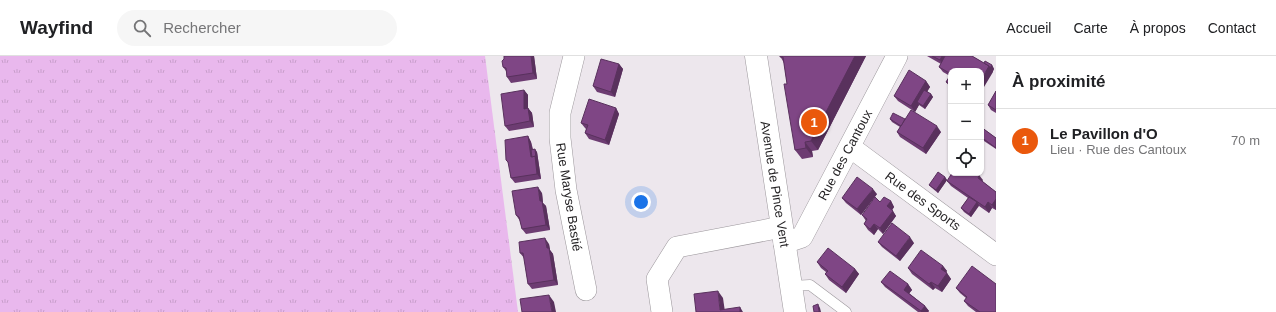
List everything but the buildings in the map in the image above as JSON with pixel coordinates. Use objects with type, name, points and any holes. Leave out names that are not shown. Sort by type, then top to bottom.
[{"type":"main road","name":"Avenue de Pince Vent","points":[[756,56],[795,312]]},
{"type":"street","name":"Rue Maryse Bastié","points":[[574,56],[560,113],[560,138],[566,190],[586,290]]},
{"type":"street","name":"Rue des Cantoux","points":[[662,312],[657,280],[677,247],[783,235],[802,237],[897,56]]},
{"type":"street","name":"Rue des Sports","points":[[850,147],[996,255]]},
{"type":"lane","points":[[791,286],[810,285],[846,312]]},
{"type":"green space","points":[[0,56],[485,56],[518,312],[0,312]]},
{"type":"place","name":"Le Pavillon d'O","points":[[814,122]]}]
